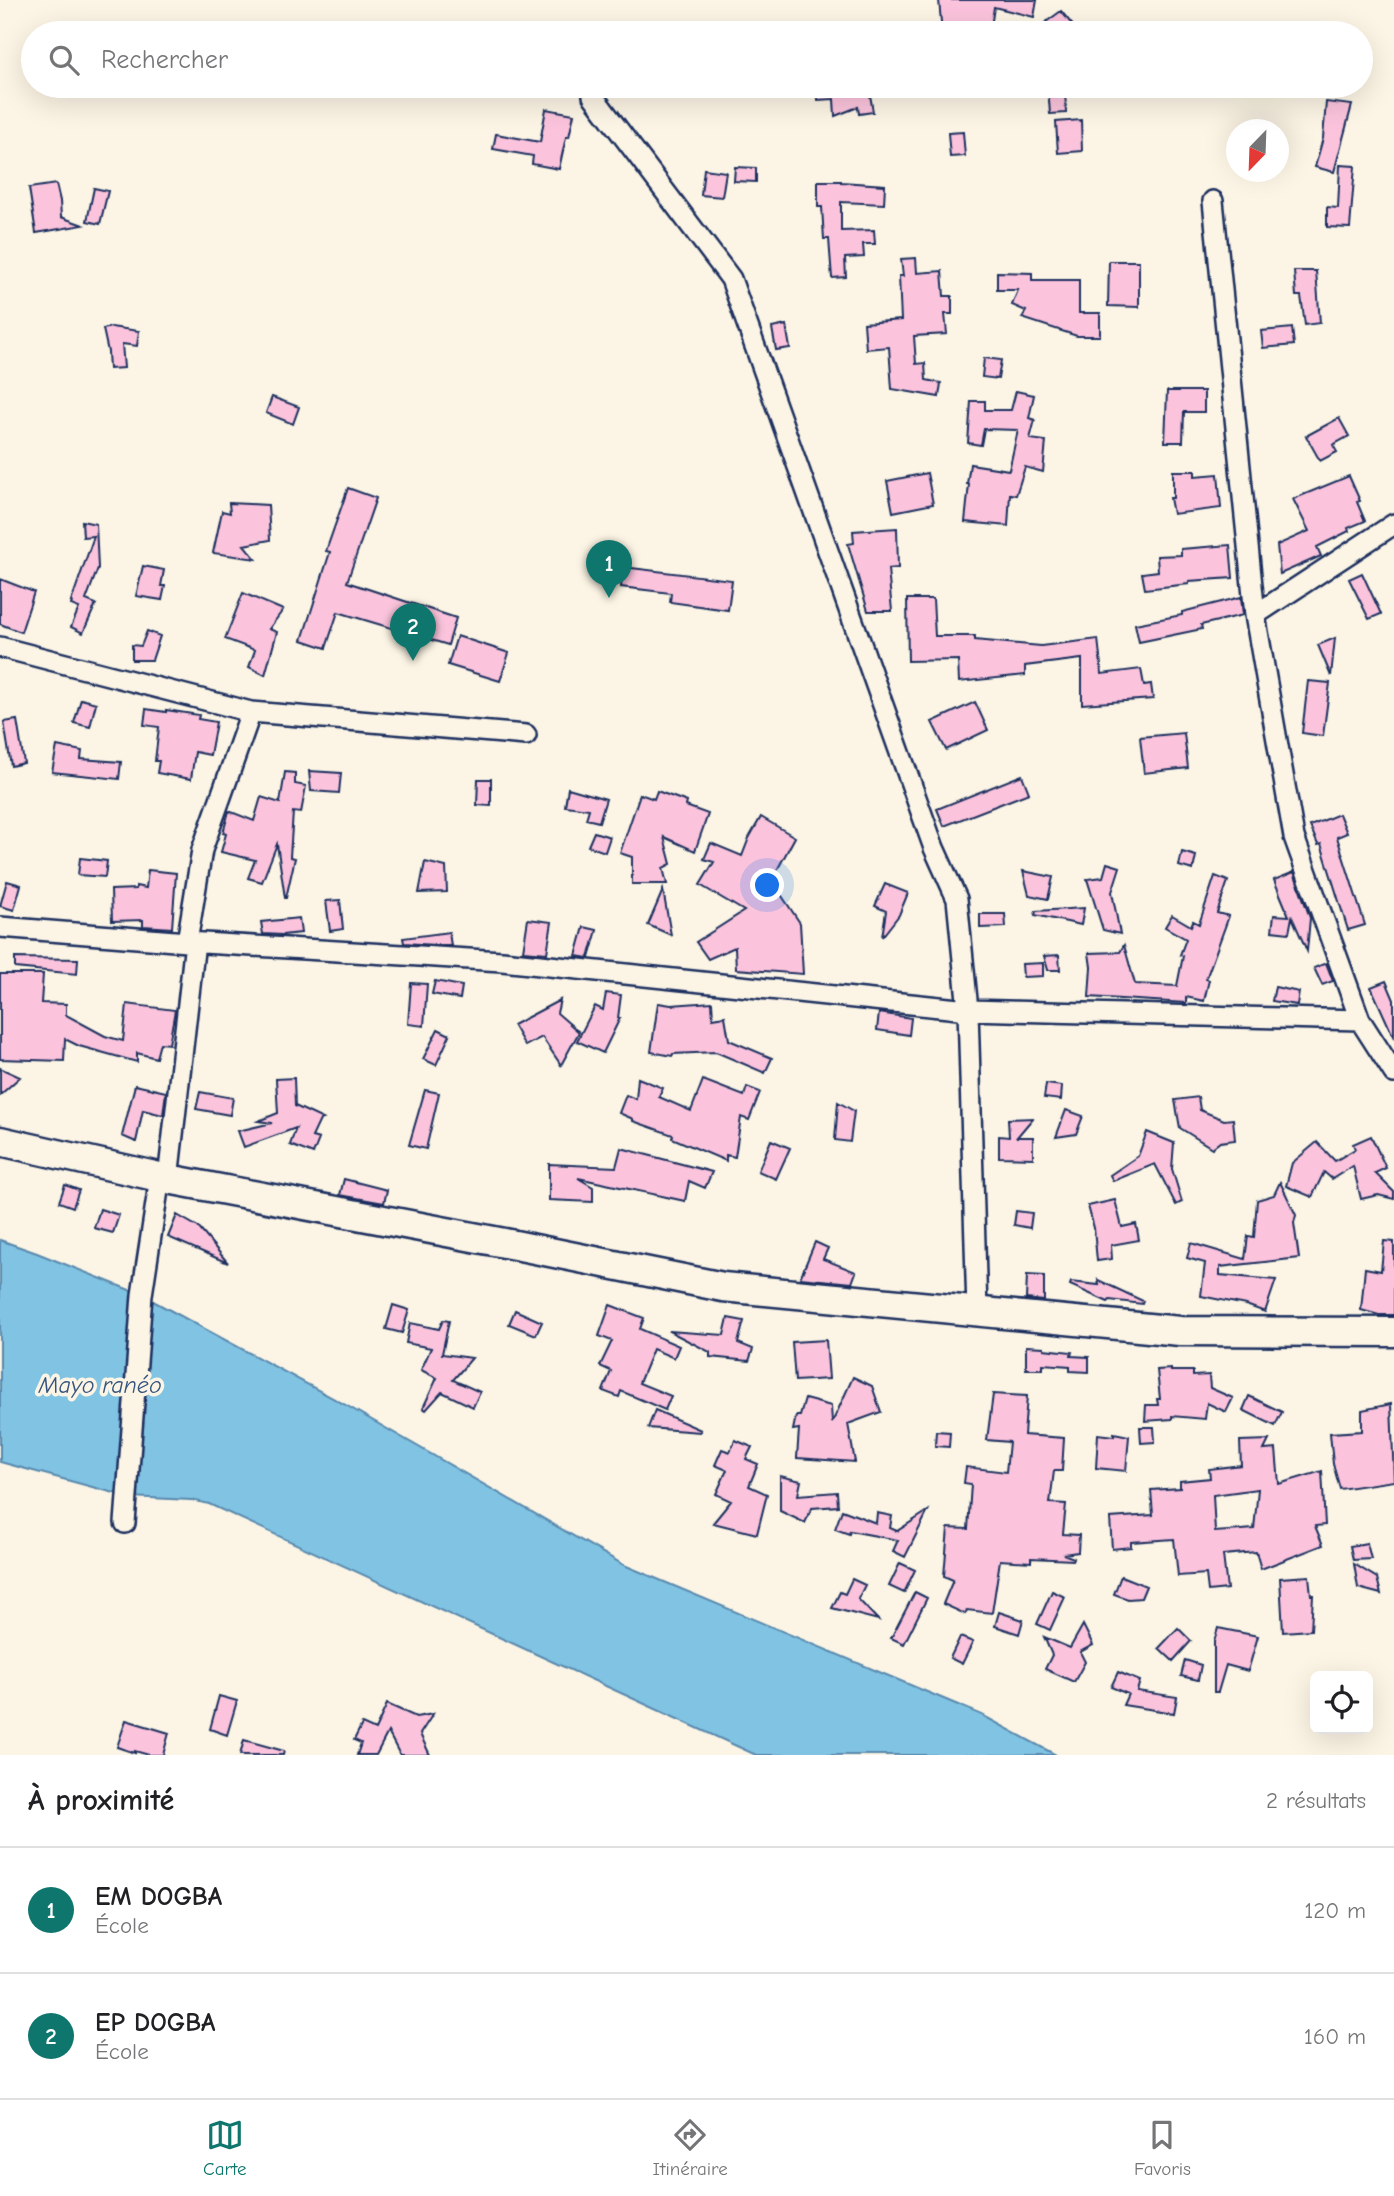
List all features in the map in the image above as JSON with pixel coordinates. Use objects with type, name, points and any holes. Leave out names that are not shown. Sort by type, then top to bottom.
[{"type":"street","points":[[595,98],[731,279],[934,848],[957,899],[968,1010],[977,1311]]},
{"type":"street","points":[[1213,201],[1255,615],[1294,837],[1360,1020],[1394,1073]]},
{"type":"street","points":[[1255,615],[1394,524]]},
{"type":"street","points":[[0,647],[251,712],[526,735]]},
{"type":"street","points":[[125,1523],[142,1295],[164,1178],[202,849],[251,712]]},
{"type":"street","points":[[0,927],[502,961],[968,1010],[1360,1020]]},
{"type":"street","points":[[0,1141],[164,1178],[723,1287],[1180,1331],[1394,1332]]},
{"type":"water","name":"Mayo ranéo","points":[[0,1240],[142,1295],[344,1404],[624,1565],[982,1715],[1056,1755],[756,1755],[209,1504],[191,1500],[129,1497],[0,1462]]},
{"type":"building","points":[[939,0],[1037,0],[1034,17],[994,7],[992,21],[941,21]]},
{"type":"building","points":[[1061,11],[1069,21],[1047,21]]},
{"type":"building","points":[[818,98],[871,98],[873,112],[859,114],[858,107],[835,116],[834,99]]},
{"type":"building","points":[[1049,98],[1065,98],[1066,113],[1050,114]]},
{"type":"building","points":[[1326,102],[1352,105],[1334,172],[1315,167],[1323,138]]},
{"type":"building","points":[[546,109],[574,114],[559,169],[532,164],[533,156],[493,149],[496,134],[540,142]]},
{"type":"building","points":[[1081,120],[1082,151],[1058,153],[1056,122]]},
{"type":"building","points":[[963,132],[965,156],[950,157],[948,133]]},
{"type":"building","points":[[1340,165],[1355,166],[1350,228],[1327,227],[1327,207],[1338,208]]},
{"type":"building","points":[[735,167],[756,168],[756,182],[734,181]]},
{"type":"building","points":[[704,169],[726,172],[722,197],[701,195]]},
{"type":"building","points":[[818,181],[885,185],[884,204],[841,202],[841,231],[874,230],[875,244],[863,244],[864,257],[845,258],[846,277],[832,278],[829,239],[824,239],[822,207],[818,207]]},
{"type":"building","points":[[56,184],[61,217],[83,225],[36,233],[29,188]]},
{"type":"building","points":[[94,188],[108,191],[100,224],[87,221]]},
{"type":"building","points":[[916,258],[917,273],[942,271],[944,296],[952,296],[952,314],[945,314],[947,334],[914,336],[916,364],[925,363],[926,380],[941,383],[939,397],[892,389],[889,347],[866,349],[864,323],[901,320],[901,259]]},
{"type":"building","points":[[1109,261],[1139,261],[1139,307],[1108,306]]},
{"type":"building","points":[[1294,271],[1316,271],[1320,323],[1305,325],[1301,296],[1296,296]]},
{"type":"building","points":[[997,272],[1032,273],[1032,280],[1079,280],[1079,313],[1100,313],[1100,336],[1077,336],[1022,318],[1026,311],[1012,305],[1018,290],[997,290]]},
{"type":"building","points":[[786,325],[790,348],[776,350],[772,328]]},
{"type":"building","points":[[111,327],[139,331],[137,346],[122,344],[124,368],[109,369],[103,329]]},
{"type":"building","points":[[1292,328],[1294,345],[1263,348],[1261,331]]},
{"type":"building","points":[[984,358],[1001,360],[998,379],[982,377]]},
{"type":"building","points":[[1016,391],[1034,395],[1029,418],[1035,420],[1030,439],[1046,441],[1043,472],[1025,467],[1016,495],[1010,494],[1008,526],[965,522],[970,464],[1009,470],[1018,430],[984,429],[981,445],[968,443],[971,401],[985,401],[985,410],[1011,410]]},
{"type":"building","points":[[1167,391],[1204,391],[1204,412],[1184,412],[1183,442],[1165,442]]},
{"type":"building","points":[[272,397],[299,407],[293,424],[266,413]]},
{"type":"building","points":[[1339,418],[1349,436],[1333,445],[1337,452],[1320,461],[1306,436]]},
{"type":"building","points":[[1173,471],[1195,471],[1195,476],[1218,474],[1221,508],[1173,514],[1170,498],[1173,498]]},
{"type":"building","points":[[927,473],[933,504],[893,512],[887,481]]},
{"type":"building","points":[[1349,476],[1365,521],[1317,547],[1321,556],[1280,574],[1277,545],[1309,531],[1293,499]]},
{"type":"building","points":[[348,488],[376,498],[347,582],[456,618],[448,645],[338,612],[326,648],[302,640],[330,552],[326,551]]},
{"type":"building","points":[[229,503],[268,505],[270,540],[244,545],[256,559],[213,553],[222,511],[230,513]]},
{"type":"building","points":[[82,521],[96,524],[98,568],[86,600],[96,604],[83,633],[71,627],[79,608],[71,605],[71,602],[94,536],[83,537]]},
{"type":"building","points":[[897,528],[898,568],[888,569],[892,611],[868,611],[848,544],[854,543],[853,531]]},
{"type":"building","points":[[1230,545],[1233,578],[1189,581],[1189,584],[1145,589],[1142,573],[1158,571],[1157,556],[1181,555],[1181,549]]},
{"type":"building","points":[[143,566],[164,570],[162,600],[136,596]]},
{"type":"building","points":[[623,567],[732,580],[728,610],[670,602],[671,593],[621,587]]},
{"type":"building","points":[[1362,573],[1381,614],[1369,619],[1349,579]]},
{"type":"building","points":[[0,579],[34,592],[21,632],[0,624]]},
{"type":"building","points":[[243,593],[283,610],[269,629],[277,632],[265,675],[249,667],[255,650],[225,639]]},
{"type":"building","points":[[1241,597],[1243,615],[1201,625],[1202,629],[1139,642],[1135,624],[1182,615],[1182,612]]},
{"type":"building","points":[[907,599],[933,599],[935,636],[975,636],[975,640],[1041,646],[1098,639],[1102,674],[1141,669],[1144,685],[1151,684],[1153,699],[1082,704],[1082,659],[1025,666],[1025,675],[959,682],[958,660],[908,661]]},
{"type":"building","points":[[147,631],[160,636],[152,660],[132,660],[132,645],[141,646]]},
{"type":"building","points":[[457,636],[509,653],[500,681],[448,665]]},
{"type":"building","points":[[1335,638],[1331,676],[1318,645]]},
{"type":"building","points":[[1308,681],[1330,683],[1323,736],[1302,733]]},
{"type":"building","points":[[81,699],[96,703],[90,727],[74,723]]},
{"type":"building","points":[[975,702],[988,730],[946,750],[932,722]]},
{"type":"building","points":[[146,709],[199,715],[198,719],[216,722],[210,755],[195,752],[191,779],[157,773],[159,761],[155,761],[159,727],[144,725]]},
{"type":"building","points":[[17,720],[24,763],[11,766],[4,722]]},
{"type":"building","points":[[1184,733],[1188,768],[1144,773],[1140,737]]},
{"type":"building","points":[[57,746],[82,751],[81,759],[121,762],[119,779],[52,772]]},
{"type":"building","points":[[309,771],[341,773],[339,793],[311,791]]},
{"type":"building","points":[[285,772],[295,773],[295,784],[306,786],[301,813],[293,812],[290,857],[295,858],[286,898],[277,844],[262,882],[248,878],[255,860],[221,852],[229,811],[254,821],[261,797],[280,803]]},
{"type":"building","points":[[1022,775],[1029,793],[944,826],[937,809]]},
{"type":"building","points":[[478,779],[491,779],[491,806],[477,805]]},
{"type":"building","points":[[568,788],[606,799],[599,822],[586,819],[589,809],[565,806]]},
{"type":"building","points":[[657,791],[687,802],[686,806],[708,814],[695,851],[664,837],[671,864],[663,868],[667,884],[632,884],[632,857],[620,853],[640,794],[654,799]]},
{"type":"building","points":[[1339,814],[1347,833],[1337,837],[1365,925],[1348,930],[1321,844],[1318,845],[1310,826]]},
{"type":"building","points":[[761,817],[795,837],[775,874],[770,878],[800,923],[803,974],[736,969],[735,947],[708,959],[696,942],[744,911],[700,885],[714,862],[704,859],[711,843],[742,856]]},
{"type":"building","points":[[594,832],[610,837],[605,852],[588,846]]},
{"type":"building","points":[[1182,852],[1196,856],[1193,870],[1179,866]]},
{"type":"building","points":[[80,858],[107,861],[105,877],[78,875]]},
{"type":"building","points":[[425,862],[446,867],[447,892],[419,893]]},
{"type":"building","points":[[1107,863],[1120,867],[1112,892],[1120,934],[1103,930],[1087,879],[1103,877]]},
{"type":"building","points":[[148,870],[176,873],[172,928],[143,926],[143,920],[112,921],[111,890],[136,889],[136,886],[146,888]]},
{"type":"building","points":[[1023,871],[1053,877],[1048,899],[1029,895]]},
{"type":"building","points":[[1294,872],[1310,918],[1307,951],[1292,917],[1289,933],[1272,931],[1274,915],[1289,916],[1274,880]]},
{"type":"building","points":[[1215,876],[1228,881],[1217,913],[1229,916],[1206,979],[1209,980],[1204,1001],[1186,997],[1186,1003],[1089,997],[1089,953],[1120,952],[1124,945],[1135,984],[1177,986],[1183,956],[1180,955],[1186,939],[1165,927],[1172,915],[1191,926],[1193,921],[1199,924]]},
{"type":"building","points":[[7,881],[21,885],[14,910],[0,906]]},
{"type":"building","points":[[885,884],[908,893],[899,915],[882,937],[886,911],[875,906]]},
{"type":"building","points":[[663,890],[671,935],[648,925]]},
{"type":"building","points":[[340,900],[343,929],[330,931],[326,901]]},
{"type":"building","points":[[1084,908],[1081,925],[1035,915],[1036,911]]},
{"type":"building","points":[[980,914],[1005,914],[1006,927],[980,928]]},
{"type":"building","points":[[299,918],[301,933],[263,934],[261,922]]},
{"type":"building","points":[[528,919],[552,922],[547,953],[523,951]]},
{"type":"building","points":[[584,927],[597,930],[589,958],[576,956]]},
{"type":"building","points":[[449,932],[451,946],[404,943],[403,938]]},
{"type":"building","points":[[1059,955],[1060,970],[1048,970],[1044,956]]},
{"type":"building","points":[[15,958],[78,959],[77,974],[15,968]]},
{"type":"building","points":[[1043,963],[1043,976],[1023,977],[1022,964]]},
{"type":"building","points":[[1326,963],[1333,981],[1322,985],[1314,968]]},
{"type":"building","points":[[0,974],[43,974],[41,1003],[66,1004],[66,1015],[105,1036],[123,1041],[127,1004],[175,1010],[169,1044],[160,1043],[156,1058],[137,1053],[137,1062],[79,1046],[65,1039],[64,1061],[0,1059]]},
{"type":"building","points":[[435,981],[462,986],[460,999],[432,994]]},
{"type":"building","points":[[1386,981],[1394,1000],[1394,1038],[1371,987]]},
{"type":"building","points":[[411,983],[427,984],[424,1026],[408,1024]]},
{"type":"building","points":[[1275,987],[1299,992],[1297,1005],[1272,1001]]},
{"type":"building","points":[[606,993],[621,995],[620,1018],[603,1053],[577,1041],[595,1006],[603,1010]]},
{"type":"building","points":[[560,1000],[557,1013],[579,1032],[561,1065],[542,1037],[525,1046],[513,1025]]},
{"type":"building","points":[[712,1002],[713,1018],[725,1016],[729,1040],[772,1058],[765,1073],[716,1052],[672,1056],[651,1052],[658,1003],[671,1005]]},
{"type":"building","points":[[879,1013],[911,1018],[909,1035],[877,1030]]},
{"type":"building","points":[[438,1029],[450,1035],[436,1065],[423,1059]]},
{"type":"building","points":[[0,1068],[20,1077],[0,1095]]},
{"type":"building","points":[[294,1078],[295,1106],[323,1119],[312,1137],[319,1139],[313,1154],[290,1145],[296,1128],[244,1147],[238,1131],[272,1123],[258,1121],[278,1113],[276,1079]]},
{"type":"building","points":[[638,1078],[663,1088],[659,1097],[691,1111],[703,1080],[744,1096],[747,1087],[760,1092],[749,1120],[741,1117],[735,1157],[726,1155],[726,1161],[619,1113],[626,1095],[636,1099]]},
{"type":"building","points":[[1046,1084],[1062,1086],[1061,1100],[1044,1098]]},
{"type":"building","points":[[135,1085],[166,1092],[163,1115],[143,1110],[136,1142],[122,1136]]},
{"type":"building","points":[[425,1090],[439,1093],[426,1149],[409,1145]]},
{"type":"building","points":[[200,1092],[233,1098],[230,1115],[196,1109]]},
{"type":"building","points":[[1198,1097],[1200,1110],[1224,1120],[1233,1119],[1235,1140],[1220,1142],[1212,1148],[1180,1128],[1175,1100]]},
{"type":"building","points":[[838,1102],[854,1111],[850,1142],[835,1140]]},
{"type":"building","points":[[1066,1110],[1083,1116],[1076,1134],[1056,1137]]},
{"type":"building","points":[[1033,1118],[1017,1137],[1033,1137],[1033,1158],[999,1157],[999,1136],[1009,1137],[1008,1119]]},
{"type":"building","points":[[1147,1132],[1174,1143],[1172,1169],[1182,1202],[1176,1205],[1155,1164],[1113,1181],[1110,1175],[1138,1156]]},
{"type":"building","points":[[1371,1136],[1386,1168],[1375,1173],[1394,1192],[1394,1199],[1378,1195],[1361,1199],[1353,1166],[1332,1179],[1324,1172],[1312,1197],[1286,1186],[1292,1163],[1317,1142],[1335,1161],[1355,1149],[1353,1144]]},
{"type":"building","points":[[771,1140],[790,1148],[776,1179],[758,1171]]},
{"type":"building","points":[[621,1148],[712,1172],[705,1188],[689,1181],[685,1201],[578,1178],[593,1187],[593,1202],[549,1200],[549,1164],[616,1167]]},
{"type":"building","points":[[344,1179],[387,1190],[384,1203],[340,1195]]},
{"type":"building","points":[[1280,1182],[1296,1215],[1294,1223],[1299,1258],[1220,1267],[1220,1275],[1276,1280],[1265,1312],[1246,1305],[1201,1296],[1205,1263],[1187,1258],[1191,1243],[1245,1259],[1248,1236],[1254,1237],[1257,1200],[1274,1195]]},
{"type":"building","points":[[65,1185],[79,1190],[73,1207],[59,1202]]},
{"type":"building","points":[[1115,1200],[1122,1227],[1136,1224],[1139,1240],[1111,1245],[1112,1259],[1097,1261],[1094,1228],[1088,1206]]},
{"type":"building","points":[[100,1209],[119,1215],[113,1233],[94,1228]]},
{"type":"building","points":[[1016,1211],[1032,1213],[1030,1228],[1014,1225]]},
{"type":"building","points":[[177,1215],[198,1227],[228,1263],[168,1237]]},
{"type":"building","points":[[1384,1241],[1394,1242],[1394,1315],[1379,1315],[1361,1310],[1365,1268],[1381,1271]]},
{"type":"building","points":[[815,1242],[828,1248],[823,1259],[856,1272],[852,1283],[800,1278]]},
{"type":"building","points":[[1027,1275],[1044,1276],[1044,1301],[1026,1299]]},
{"type":"building","points":[[1098,1280],[1143,1301],[1142,1304],[1110,1300],[1108,1302],[1070,1285],[1071,1282],[1099,1285]]},
{"type":"building","points":[[393,1305],[409,1310],[402,1333],[386,1329]]},
{"type":"building","points":[[610,1305],[644,1318],[640,1329],[679,1346],[674,1358],[653,1349],[639,1383],[671,1396],[665,1410],[621,1391],[619,1397],[603,1391],[611,1371],[600,1366],[612,1341],[599,1336]]},
{"type":"building","points":[[515,1310],[542,1322],[536,1335],[509,1324]]},
{"type":"building","points":[[728,1318],[744,1321],[738,1343],[753,1349],[749,1361],[710,1357],[710,1352],[669,1331],[724,1335]]},
{"type":"building","points":[[443,1320],[449,1321],[442,1354],[472,1358],[453,1380],[480,1392],[473,1407],[442,1392],[426,1410],[423,1408],[437,1378],[421,1370],[431,1348],[406,1343],[410,1323],[439,1329]]},
{"type":"building","points":[[826,1340],[829,1379],[795,1381],[792,1342]]},
{"type":"building","points":[[1026,1346],[1072,1352],[1071,1356],[1089,1357],[1089,1372],[1070,1371],[1070,1366],[1043,1364],[1043,1369],[1026,1369]]},
{"type":"building","points":[[1157,1370],[1193,1371],[1193,1376],[1209,1375],[1210,1388],[1233,1398],[1226,1412],[1207,1403],[1205,1419],[1172,1416],[1172,1419],[1145,1421],[1146,1405],[1158,1405],[1157,1399],[1160,1399]]},
{"type":"building","points":[[853,1377],[872,1386],[881,1412],[848,1424],[855,1462],[797,1458],[799,1429],[793,1430],[796,1416],[800,1416],[805,1399],[831,1406],[832,1423]]},
{"type":"building","points":[[993,1394],[1027,1396],[1024,1435],[1064,1438],[1062,1471],[1054,1471],[1050,1503],[1066,1504],[1063,1534],[1079,1535],[1078,1552],[1063,1554],[1074,1558],[1073,1560],[1000,1560],[992,1613],[967,1610],[965,1614],[943,1604],[953,1580],[944,1576],[948,1528],[968,1529],[971,1484],[964,1483],[966,1467],[1006,1472],[1009,1442],[987,1440]]},
{"type":"building","points":[[1249,1396],[1282,1412],[1275,1426],[1243,1410]]},
{"type":"building","points":[[1391,1404],[1394,1481],[1340,1489],[1333,1464],[1330,1433],[1362,1431],[1362,1410]]},
{"type":"building","points":[[655,1410],[701,1430],[648,1428]]},
{"type":"building","points":[[1140,1427],[1154,1427],[1155,1442],[1141,1443]]},
{"type":"building","points":[[936,1431],[950,1432],[949,1447],[935,1446]]},
{"type":"building","points":[[1114,1433],[1129,1436],[1126,1471],[1096,1468],[1098,1434],[1114,1436]]},
{"type":"building","points":[[735,1440],[752,1447],[746,1459],[758,1464],[749,1486],[767,1494],[757,1534],[713,1523],[731,1501],[716,1494],[727,1470],[715,1465],[722,1449],[730,1452]]},
{"type":"building","points":[[1269,1440],[1264,1450],[1276,1449],[1279,1484],[1322,1471],[1325,1525],[1315,1526],[1323,1545],[1261,1569],[1256,1552],[1223,1555],[1227,1589],[1208,1591],[1206,1574],[1178,1576],[1174,1539],[1131,1542],[1131,1547],[1112,1549],[1110,1518],[1153,1515],[1151,1490],[1180,1488],[1180,1481],[1210,1478],[1209,1469],[1241,1465],[1240,1441]],"holes":[[[1258,1489],[1254,1529],[1215,1532],[1213,1495]]]},
{"type":"building","points":[[780,1476],[801,1481],[798,1495],[837,1492],[838,1506],[812,1508],[805,1523],[780,1511]]},
{"type":"building","points":[[842,1510],[876,1523],[877,1513],[892,1516],[890,1528],[897,1531],[928,1511],[905,1557],[893,1551],[898,1540],[850,1531],[849,1534],[835,1529]]},
{"type":"building","points":[[1367,1543],[1371,1559],[1353,1560],[1350,1546]]},
{"type":"building","points":[[900,1563],[915,1570],[904,1593],[889,1586]]},
{"type":"building","points":[[1354,1564],[1377,1578],[1381,1594],[1358,1588]]},
{"type":"building","points":[[1121,1576],[1146,1586],[1141,1598],[1128,1599],[1114,1594]]},
{"type":"building","points":[[1309,1576],[1313,1595],[1311,1630],[1283,1632],[1280,1578]]},
{"type":"building","points":[[852,1579],[865,1585],[858,1599],[878,1620],[832,1608],[840,1592],[845,1594]]},
{"type":"building","points":[[1052,1591],[1065,1597],[1050,1630],[1037,1624]]},
{"type":"building","points":[[915,1592],[927,1598],[904,1644],[891,1638]]},
{"type":"building","points":[[999,1612],[1023,1620],[1019,1634],[995,1626]]},
{"type":"building","points":[[1083,1625],[1093,1645],[1080,1652],[1085,1662],[1074,1682],[1045,1669],[1052,1655],[1044,1637],[1070,1648]]},
{"type":"building","points":[[1178,1628],[1191,1641],[1173,1661],[1159,1648]]},
{"type":"building","points":[[1218,1628],[1258,1636],[1248,1671],[1226,1665],[1218,1692],[1214,1692],[1214,1642]]},
{"type":"building","points":[[960,1637],[973,1642],[962,1664],[950,1658]]},
{"type":"building","points":[[1185,1660],[1201,1665],[1198,1680],[1181,1676]]},
{"type":"building","points":[[1118,1672],[1140,1681],[1137,1691],[1177,1697],[1174,1713],[1123,1705],[1128,1694],[1111,1687]]},
{"type":"building","points":[[219,1696],[237,1701],[227,1735],[210,1729]]},
{"type":"building","points":[[387,1704],[416,1717],[433,1714],[420,1734],[430,1755],[400,1755],[388,1732],[376,1755],[357,1755],[361,1743],[354,1740],[362,1724],[375,1730]]},
{"type":"building","points":[[126,1720],[169,1733],[163,1755],[135,1753],[117,1747]]},
{"type":"building","points":[[244,1740],[284,1751],[283,1755],[240,1755]]},
{"type":"place","name":"EM DOGBA","points":[[609,598]]},
{"type":"place","name":"EP DOGBA","points":[[413,661]]}]
